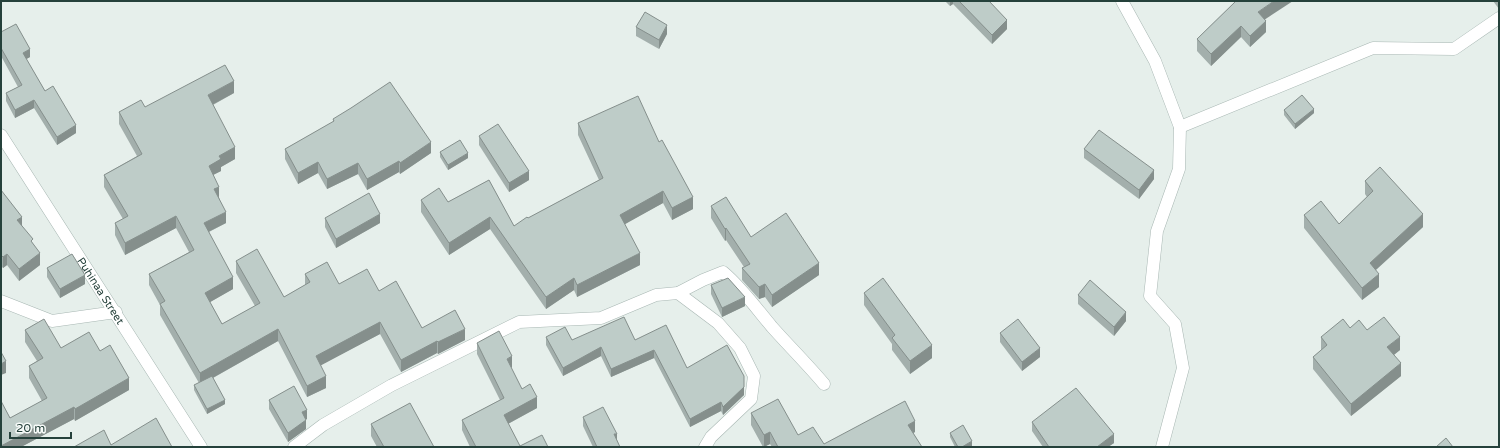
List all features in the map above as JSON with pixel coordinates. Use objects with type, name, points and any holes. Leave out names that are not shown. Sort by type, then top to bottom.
[{"type":"street","points":[[1122,1],[1155,61],[1180,127],[1179,169],[1157,231],[1150,296],[1175,324],[1182,368],[1162,447]]},
{"type":"street","points":[[1180,127],[1373,48],[1454,49],[1499,18]]},
{"type":"street","name":"Puhinaa Street","points":[[1,135],[116,312],[201,447]]},
{"type":"street","points":[[294,447],[323,426],[392,385],[519,322],[601,318],[656,295],[678,293],[703,280],[723,272],[734,281],[771,326],[824,384]]},
{"type":"street","points":[[678,293],[718,323],[740,348],[754,376],[750,400],[711,437],[705,447]]},
{"type":"street","points":[[1,301],[52,321],[116,312]]},
{"type":"building","points":[[959,1],[989,1],[1007,20],[992,35]]},
{"type":"building","points":[[1236,1],[1274,1],[1258,12],[1266,21],[1250,36],[1241,26],[1211,54],[1197,39]]},
{"type":"building","points":[[645,12],[667,25],[659,40],[636,27]]},
{"type":"building","points":[[16,24],[30,49],[23,53],[45,91],[53,86],[76,125],[57,137],[34,100],[15,110],[6,93],[22,85],[1,48],[1,32]]},
{"type":"building","points":[[225,65],[234,81],[208,95],[235,147],[219,156],[221,159],[209,166],[219,187],[214,189],[226,212],[204,223],[233,277],[205,293],[222,324],[260,303],[236,261],[257,249],[284,297],[310,282],[305,274],[327,262],[339,284],[367,269],[379,291],[396,281],[422,328],[455,310],[465,329],[438,342],[437,341],[401,360],[380,322],[316,356],[326,376],[307,386],[278,329],[200,373],[160,304],[165,301],[149,274],[194,250],[176,216],[125,243],[115,223],[128,216],[104,175],[142,154],[119,112],[141,100],[145,107]]},
{"type":"building","points":[[390,82],[431,142],[400,163],[399,161],[367,179],[358,163],[327,179],[318,162],[298,173],[285,149],[334,121],[333,119]]},
{"type":"building","points":[[1302,95],[1314,109],[1295,124],[1284,110]]},
{"type":"building","points":[[638,96],[659,142],[662,140],[693,197],[672,208],[663,191],[620,215],[640,253],[577,285],[574,278],[546,297],[490,217],[449,243],[421,200],[439,188],[448,202],[489,180],[514,226],[527,217],[528,218],[603,178],[578,123]]},
{"type":"building","points":[[498,124],[529,171],[509,183],[479,136]]},
{"type":"building","points":[[1099,130],[1154,170],[1139,190],[1084,149]]},
{"type":"building","points":[[460,140],[468,153],[448,165],[440,152]]},
{"type":"building","points":[[1380,167],[1423,214],[1370,263],[1379,274],[1362,288],[1304,215],[1321,201],[1339,224],[1373,191],[1365,181]]},
{"type":"building","points":[[1,190],[22,217],[17,220],[33,239],[31,241],[40,253],[19,269],[7,254],[3,257],[1,255]]},
{"type":"building","points":[[369,193],[380,214],[336,239],[325,218]]},
{"type":"building","points":[[726,197],[751,237],[786,213],[819,263],[772,295],[765,284],[759,287],[742,268],[750,264],[726,228],[725,229],[711,206]]},
{"type":"building","points":[[72,254],[85,275],[60,289],[47,268]]},
{"type":"building","points":[[728,278],[745,297],[722,308],[711,285]]},
{"type":"building","points":[[883,278],[932,345],[910,361],[892,338],[895,335],[864,293]]},
{"type":"building","points":[[1090,280],[1126,312],[1114,327],[1078,295]]},
{"type":"building","points":[[624,317],[635,340],[666,325],[687,368],[727,345],[744,376],[744,387],[723,407],[721,402],[690,419],[654,350],[611,369],[601,347],[563,368],[546,337],[565,327],[572,340]]},
{"type":"building","points":[[1384,317],[1400,337],[1387,347],[1401,363],[1351,404],[1313,357],[1327,345],[1321,337],[1343,319],[1350,328],[1359,320],[1367,330]]},
{"type":"building","points":[[44,319],[61,348],[89,332],[100,351],[110,345],[129,378],[75,409],[74,407],[1,446],[1,401],[10,418],[47,398],[29,366],[43,358],[25,330]]},
{"type":"building","points":[[1018,319],[1040,348],[1022,362],[1000,333]]},
{"type":"building","points":[[499,331],[512,356],[507,359],[522,389],[530,384],[537,397],[504,415],[520,446],[542,435],[548,447],[476,447],[462,420],[504,398],[477,343]]},
{"type":"building","points":[[1,352],[6,361],[1,364]]},
{"type":"building","points":[[212,376],[225,400],[207,409],[194,385]]},
{"type":"building","points":[[294,386],[307,410],[302,412],[306,420],[288,433],[269,400]]},
{"type":"building","points":[[1076,388],[1114,434],[1097,447],[1049,447],[1032,422]]},
{"type":"building","points":[[778,399],[798,435],[813,427],[824,444],[905,401],[915,421],[908,425],[922,447],[778,447],[770,432],[764,435],[751,413]]},
{"type":"building","points":[[410,403],[434,447],[384,447],[371,424]]},
{"type":"building","points":[[603,407],[617,434],[614,434],[620,447],[597,447],[583,417]]},
{"type":"building","points":[[156,418],[172,447],[74,447],[104,430],[111,445]]},
{"type":"building","points":[[963,425],[972,441],[962,447],[958,447],[950,433]]},
{"type":"building","points":[[1446,438],[1453,447],[1436,447]]}]
